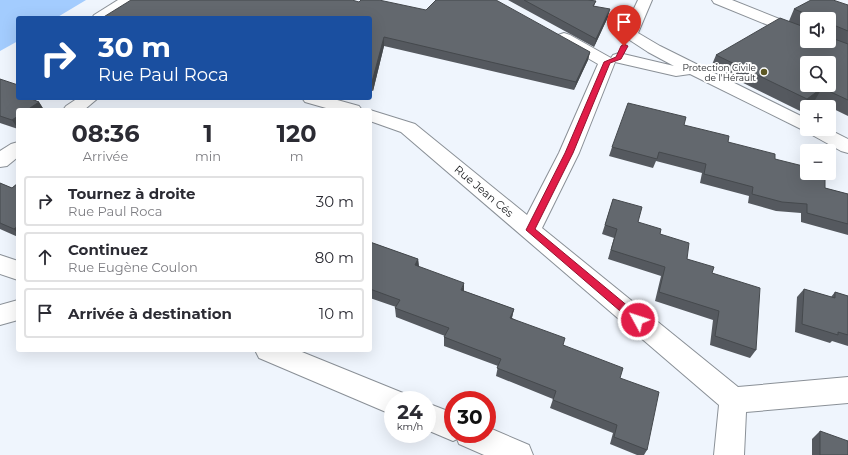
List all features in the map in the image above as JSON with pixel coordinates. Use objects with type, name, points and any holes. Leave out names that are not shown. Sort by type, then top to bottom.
[{"type":"street","points":[[102,16],[128,0]]},
{"type":"street","points":[[530,230],[569,153],[613,60],[630,34],[645,0]]},
{"type":"street","points":[[719,0],[800,33]]},
{"type":"street","points":[[553,32],[613,60],[676,71],[698,71]]},
{"type":"street","points":[[630,34],[698,71],[800,122]]},
{"type":"street","points":[[75,108],[88,100]]},
{"type":"street","points":[[318,100],[347,108]]},
{"type":"street","name":"Rue Jean Cés","points":[[372,116],[408,128],[733,400]]},
{"type":"street","points":[[827,136],[848,147]]},
{"type":"street","points":[[0,264],[16,270]]},
{"type":"street","points":[[0,315],[16,311]]},
{"type":"street","points":[[273,352],[384,398]]},
{"type":"street","points":[[729,455],[733,400],[848,390]]},
{"type":"street","points":[[490,443],[518,455]]},
{"type":"shaded area","points":[[0,0],[86,0],[59,16],[16,16],[16,42],[0,51]]},
{"type":"building","points":[[131,0],[352,0],[359,2],[361,0],[379,0],[426,10],[436,0],[496,0],[590,52],[576,82],[384,37],[372,82],[372,16],[105,16]]},
{"type":"building","points":[[524,0],[588,0],[596,1],[593,6],[610,9],[596,39]]},
{"type":"building","points":[[811,0],[833,0],[848,5],[848,31],[836,26],[836,12],[802,12],[794,9]]},
{"type":"building","points":[[780,18],[800,25],[800,48],[836,48],[836,40],[848,44],[848,100],[831,92],[836,92],[836,56],[800,56],[800,92],[817,92],[807,99],[716,55]]},
{"type":"building","points":[[0,79],[16,84],[16,100],[34,100],[39,102],[30,108],[16,108],[16,117],[12,120],[0,116]]},
{"type":"building","points":[[628,103],[686,117],[684,125],[729,136],[728,142],[775,154],[775,159],[800,165],[800,180],[825,180],[825,188],[848,194],[848,224],[807,213],[807,204],[782,202],[752,194],[753,187],[704,174],[706,164],[659,152],[657,159],[612,147]]},
{"type":"building","points":[[0,183],[12,188],[16,185],[16,228],[14,229],[0,223]]},
{"type":"building","points":[[613,199],[642,207],[638,222],[661,229],[660,234],[689,243],[687,259],[714,267],[712,273],[760,288],[756,350],[715,336],[719,311],[659,292],[665,267],[611,250],[617,229],[605,225]]},
{"type":"building","points":[[372,243],[418,259],[415,265],[464,283],[461,290],[514,309],[510,318],[565,338],[563,345],[623,368],[620,378],[659,392],[647,450],[614,437],[617,425],[553,400],[556,391],[497,368],[501,359],[444,337],[449,328],[395,308],[400,300],[372,290]]},
{"type":"building","points":[[804,289],[835,298],[835,292],[848,296],[848,335],[838,332],[838,335],[802,324]]},
{"type":"building","points":[[820,431],[848,441],[848,455],[820,455]]},
{"type":"place","name":"Protection Civile de l'Hérault","points":[[764,72]]},
{"type":"route","points":[[624,46],[619,58],[607,62],[569,153],[530,230],[638,320]]}]
